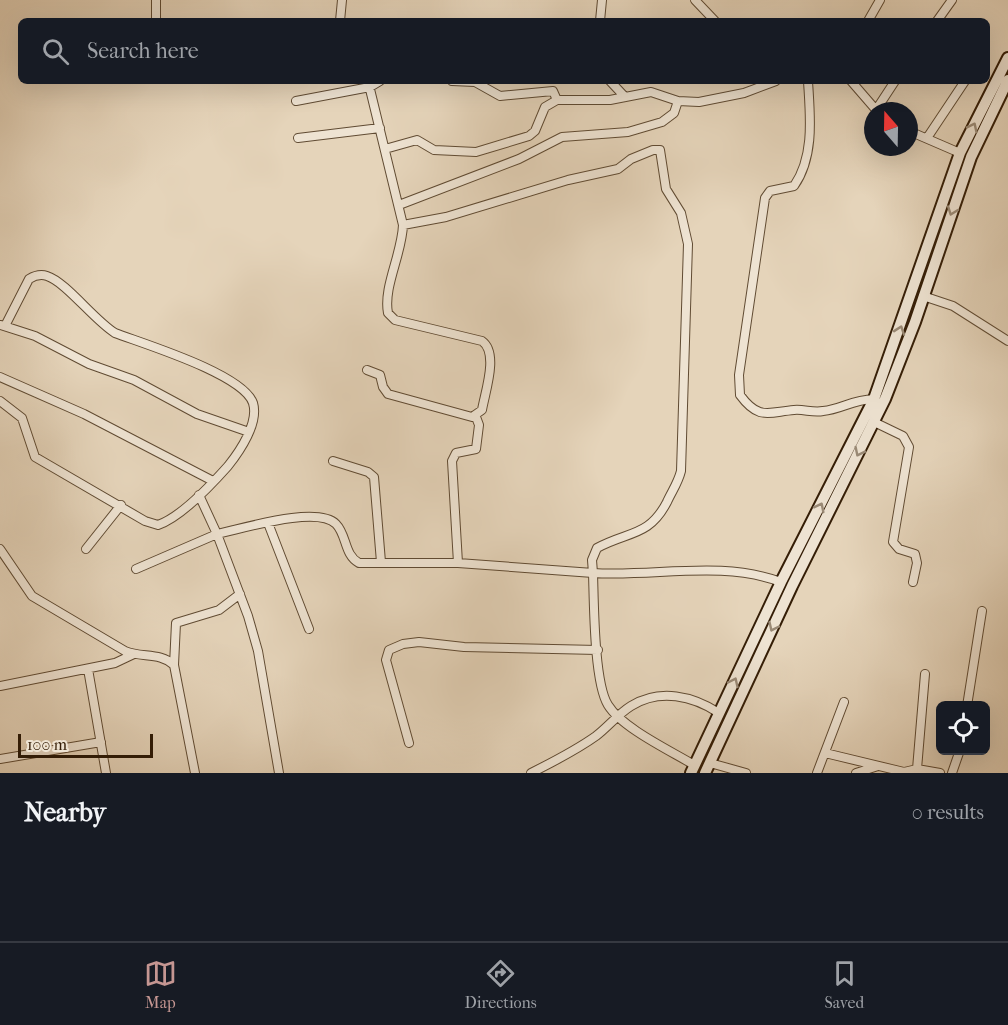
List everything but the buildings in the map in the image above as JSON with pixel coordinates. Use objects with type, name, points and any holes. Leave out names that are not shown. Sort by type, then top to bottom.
[{"type":"street","points":[[156,0],[156,18]]},
{"type":"street","points":[[340,18],[342,0]]},
{"type":"street","points":[[600,18],[602,0]]},
{"type":"street","points":[[695,0],[712,18]]},
{"type":"street","points":[[870,18],[880,0]]},
{"type":"street","points":[[939,18],[952,0]]},
{"type":"street","points":[[403,225],[479,208],[568,180],[618,169],[631,159],[653,150],[657,149],[661,153],[666,189],[681,213],[687,244],[681,471],[678,482],[657,520],[640,530],[597,548],[592,560],[603,695],[618,716],[692,769],[781,582],[874,399],[960,153],[1008,58]]},
{"type":"street","points":[[747,773],[707,768],[874,422],[906,344],[971,158],[1008,80]]},
{"type":"street","points":[[296,101],[369,84],[403,225],[403,243],[390,285],[388,313],[395,320],[482,341],[487,345],[490,356],[482,410],[476,417]]},
{"type":"street","points":[[479,84],[500,96],[553,91],[557,100]]},
{"type":"street","points":[[613,84],[625,98]]},
{"type":"street","points":[[385,149],[417,140],[430,149],[456,153],[497,147],[529,136],[538,125],[545,107],[557,100],[610,100],[651,92],[678,101],[699,102],[716,100],[767,84]]},
{"type":"street","points":[[808,84],[810,141],[803,168],[795,186],[770,191],[765,198],[741,364],[740,396],[751,408],[768,415],[796,409],[826,411],[850,401],[874,399]]},
{"type":"street","points":[[854,84],[870,102]]},
{"type":"street","points":[[882,102],[894,84]]},
{"type":"street","points":[[927,138],[963,84]]},
{"type":"street","points":[[399,205],[519,159],[562,137],[628,132],[662,122],[674,113],[678,101]]},
{"type":"street","points":[[298,138],[380,128]]},
{"type":"street","points":[[918,134],[960,153]]},
{"type":"street","points":[[0,401],[22,417],[35,456],[146,521],[158,525],[172,518],[213,481],[234,459],[249,432],[254,413],[253,402],[232,382],[204,367],[115,333],[100,323],[64,288],[48,276],[34,276],[29,279],[2,325],[35,336],[89,364],[134,380],[196,414],[249,432]]},
{"type":"street","points":[[923,296],[953,306],[1008,341]]},
{"type":"street","points":[[367,370],[380,375],[383,387],[388,394],[476,417]]},
{"type":"street","points":[[0,377],[84,414],[213,481]]},
{"type":"street","points":[[458,563],[452,461],[456,453],[476,449],[479,425],[476,417]]},
{"type":"street","points":[[874,422],[903,436],[909,447],[893,542],[899,549],[915,554],[917,563],[913,582]]},
{"type":"street","points":[[333,461],[368,472],[374,477],[381,562]]},
{"type":"street","points":[[199,495],[240,594],[258,651],[279,773]]},
{"type":"street","points":[[86,549],[120,505]]},
{"type":"street","points":[[136,569],[217,534],[267,523],[305,518],[331,520],[338,527],[354,560],[359,563],[458,563],[629,575],[720,569],[762,575],[781,582]]},
{"type":"street","points":[[267,523],[309,629]]},
{"type":"street","points":[[0,549],[32,596],[134,654],[164,657],[174,665]]},
{"type":"street","points":[[195,773],[174,665],[176,622],[219,610],[240,594]]},
{"type":"street","points":[[968,701],[982,611]]},
{"type":"street","points":[[409,743],[386,660],[389,650],[394,646],[419,642],[464,647],[598,651]]},
{"type":"street","points":[[0,686],[116,663],[134,654]]},
{"type":"street","points":[[88,669],[106,773]]},
{"type":"street","points":[[917,769],[925,674]]},
{"type":"street","points":[[531,773],[582,745],[632,705],[667,696],[694,699],[719,713]]},
{"type":"street","points":[[817,773],[844,702]]},
{"type":"street","points":[[0,759],[101,742]]},
{"type":"street","points":[[825,753],[904,772],[917,769],[940,773]]},
{"type":"street","points":[[952,773],[958,755]]},
{"type":"street","points":[[856,773],[878,766]]}]
